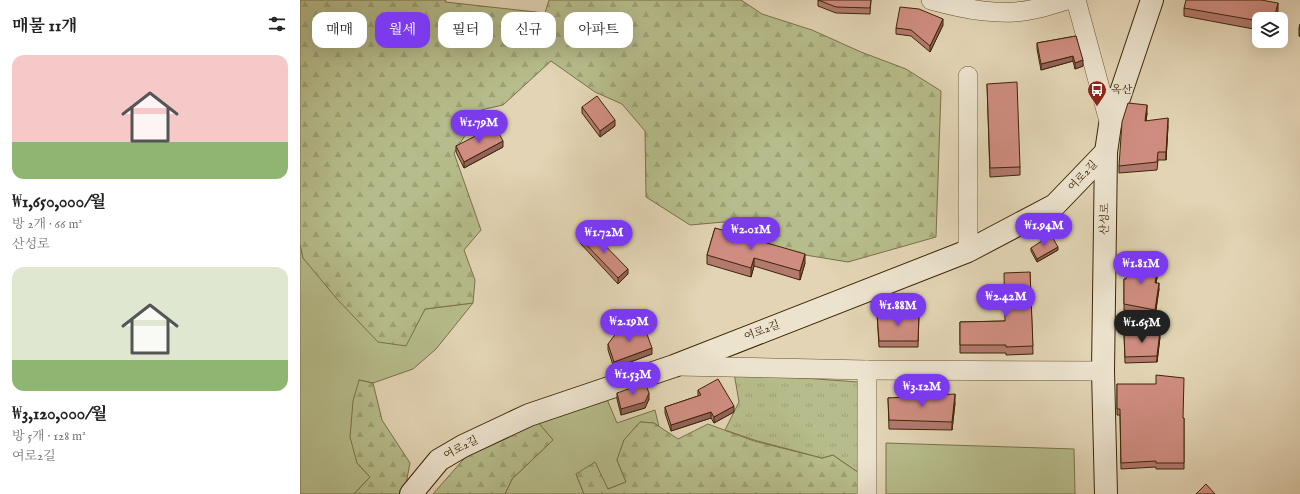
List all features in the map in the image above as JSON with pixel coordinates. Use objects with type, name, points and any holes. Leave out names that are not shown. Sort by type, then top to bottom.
[{"type":"street","points":[[931,0],[949,5],[996,13],[1034,10],[1067,0]]},
{"type":"street","points":[[1076,0],[1110,125]]},
{"type":"street","name":"산성로","points":[[1106,494],[1103,371],[1106,152],[1110,125],[1152,0]]},
{"type":"street","points":[[968,76],[968,251]]},
{"type":"street","name":"여로2길","points":[[411,494],[439,460],[463,446],[529,415],[674,366],[968,251],[1055,205],[1106,152]]},
{"type":"street","points":[[674,366],[867,370],[1103,371]]},
{"type":"street","points":[[867,370],[867,494]]},
{"type":"green space","points":[[300,0],[446,0],[445,2],[536,12],[501,12],[501,48],[556,48],[556,12],[545,12],[549,0],[741,0],[762,14],[812,30],[861,52],[906,69],[941,91],[936,237],[848,262],[787,252],[724,222],[690,225],[646,197],[645,131],[622,104],[595,92],[551,61],[503,105],[481,110],[454,153],[481,230],[464,250],[475,280],[473,303],[425,309],[406,346],[378,342],[337,299],[303,258],[300,244]]},
{"type":"green space","points":[[300,244],[303,258],[405,346],[425,309],[473,303],[436,349],[413,369],[373,383],[359,380],[357,463],[370,477],[354,494],[300,494]]},
{"type":"green space","points":[[734,373],[858,382],[862,475],[833,455],[822,458],[754,440],[725,430],[739,402]]},
{"type":"green space","points":[[359,380],[373,383],[382,420],[410,463],[405,489],[402,494],[354,494],[370,477],[357,463],[350,437],[353,401]]},
{"type":"green space","points":[[606,397],[617,423],[655,410],[659,427],[654,423],[640,422],[624,440],[617,460],[626,482],[608,489],[576,474],[584,494],[505,494],[512,479],[553,440],[537,421]]},
{"type":"green space","points":[[537,421],[553,440],[512,479],[505,494],[433,494],[470,452]]},
{"type":"green space","points":[[640,422],[654,423],[678,439],[708,424],[754,441],[822,458],[833,455],[862,475],[862,494],[584,494],[576,474],[595,462],[608,489],[626,482],[617,460],[624,440]]},
{"type":"green space","points":[[886,443],[1074,449],[1075,494],[886,494]]},
{"type":"building","points":[[818,0],[871,0],[870,8],[836,7]]},
{"type":"building","points":[[1186,0],[1261,0],[1278,3],[1276,12],[1252,12],[1252,20],[1184,8]]},
{"type":"building","points":[[900,7],[919,9],[943,19],[930,46],[911,30],[896,28]]},
{"type":"building","points":[[1076,36],[1083,60],[1075,63],[1073,56],[1041,64],[1037,43]]},
{"type":"building","points":[[1017,82],[1020,167],[990,168],[987,84]]},
{"type":"building","points":[[597,96],[615,120],[600,131],[582,107]]},
{"type":"building","points":[[1128,103],[1147,105],[1145,121],[1168,118],[1166,152],[1158,152],[1157,162],[1119,166],[1122,122]]},
{"type":"building","points":[[495,126],[503,141],[464,162],[456,146]]},
{"type":"building","points":[[715,228],[805,254],[800,271],[754,258],[751,268],[707,255]]},
{"type":"building","points":[[589,229],[628,269],[618,278],[580,238]]},
{"type":"building","points":[[1051,235],[1058,247],[1037,259],[1031,248]]},
{"type":"building","points":[[1129,260],[1158,266],[1155,283],[1159,283],[1155,310],[1124,304],[1124,279],[1126,279]]},
{"type":"building","points":[[1030,272],[1033,346],[1006,347],[1006,345],[960,345],[960,322],[1005,321],[1004,273]]},
{"type":"building","points":[[877,313],[919,314],[918,341],[879,341]]},
{"type":"building","points":[[635,323],[638,332],[645,329],[652,348],[614,362],[608,344],[620,328]]},
{"type":"building","points":[[1160,331],[1157,356],[1125,357],[1124,333]]},
{"type":"building","points":[[1156,375],[1184,378],[1184,463],[1156,463],[1156,461],[1121,463],[1120,409],[1117,409],[1117,384],[1156,384]]},
{"type":"building","points":[[718,379],[734,406],[714,417],[711,412],[671,425],[665,407],[701,395],[698,390]]},
{"type":"building","points":[[645,383],[649,393],[645,402],[621,409],[617,393]]},
{"type":"building","points":[[955,394],[952,422],[889,420],[888,398]]},
{"type":"building","points":[[1206,484],[1215,494],[1196,494]]},
{"type":"place","name":"옥산","points":[[1097,107]]}]
